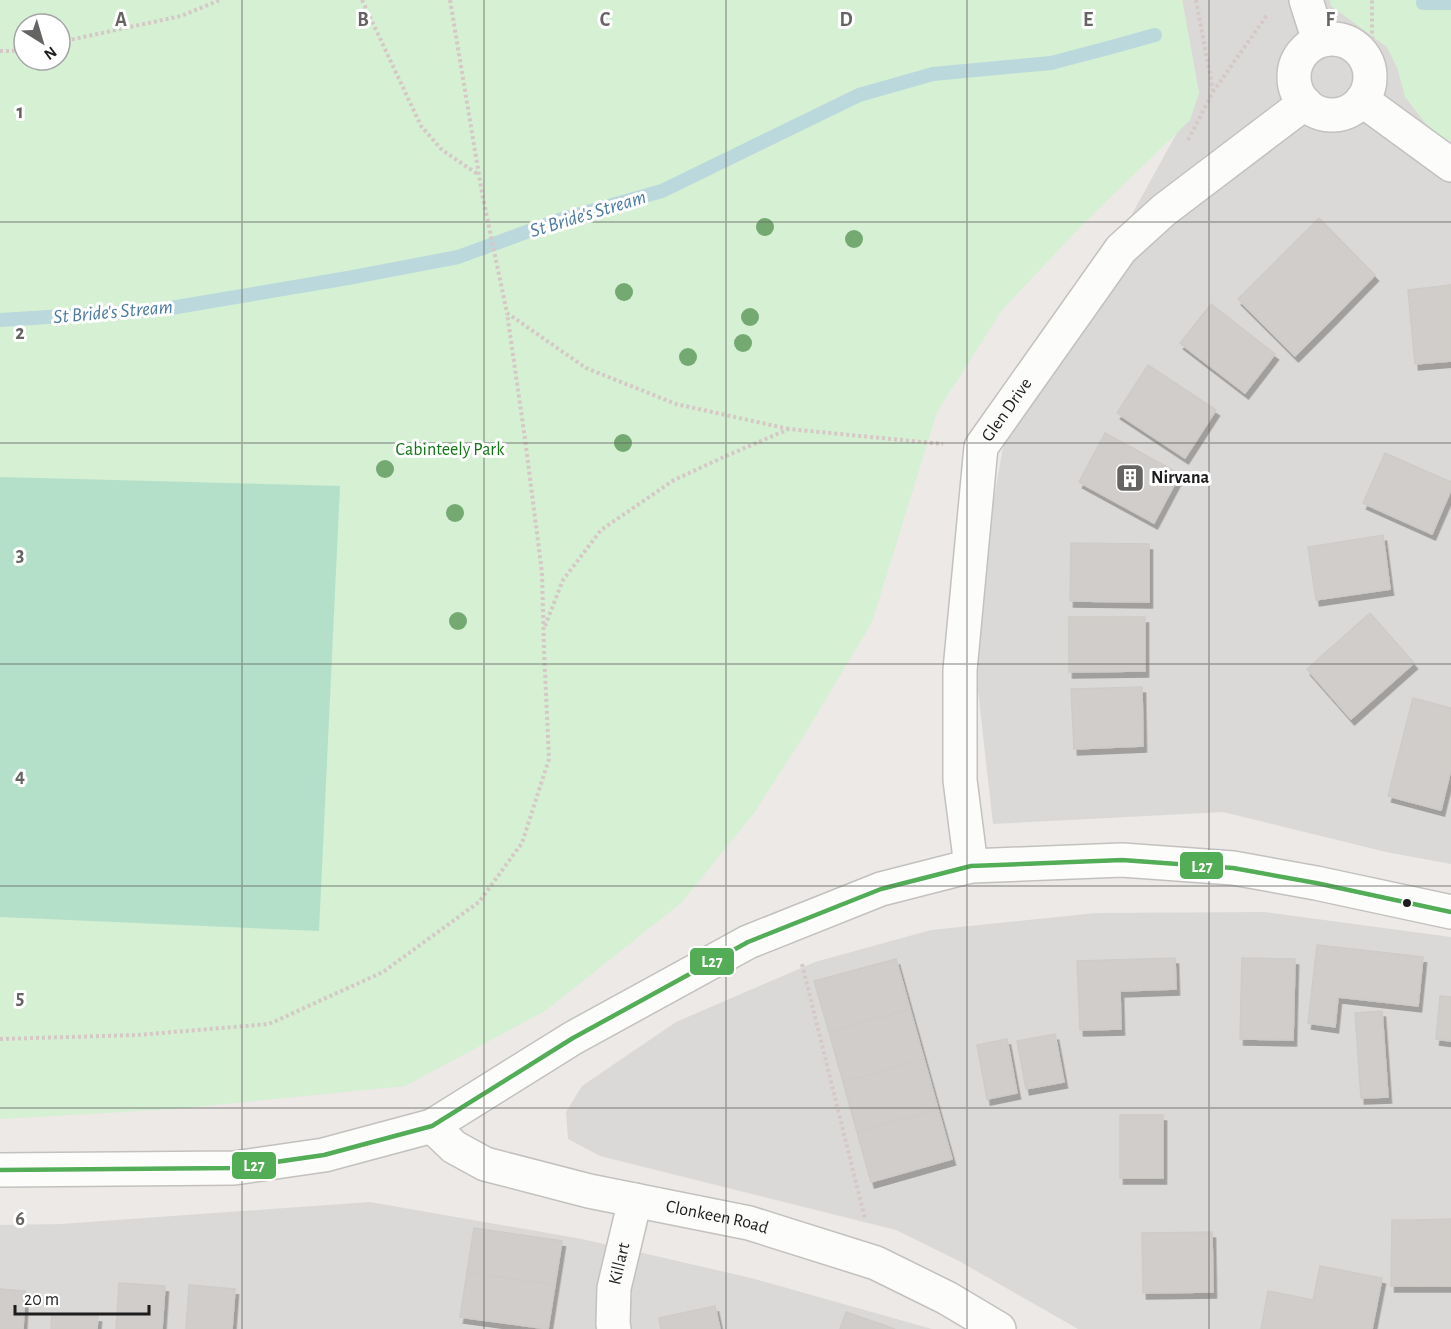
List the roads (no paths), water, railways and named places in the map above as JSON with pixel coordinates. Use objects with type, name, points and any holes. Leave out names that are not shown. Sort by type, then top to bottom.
[{"type":"street","points":[[1306,0],[1319,41]]},
{"type":"street","points":[[1343,40],[1363,54],[1368,65],[1371,77],[1362,100],[1353,109],[1341,114],[1328,115],[1315,111],[1305,103],[1294,81],[1295,68],[1300,56],[1308,47],[1319,41],[1343,40]]},
{"type":"street","points":[[1362,100],[1451,165]]},
{"type":"street","name":"Glen Drive","points":[[971,866],[960,780],[960,670],[981,447],[1121,249],[1164,210],[1305,103]]},
{"type":"street","points":[[0,1170],[234,1168],[324,1155],[432,1126],[573,1038],[748,942],[881,889],[971,866],[1122,860],[1233,868],[1451,912]]},
{"type":"street","name":"Clonkeen Road","points":[[432,1126],[454,1147],[485,1164],[589,1191],[749,1223],[876,1263],[947,1298],[999,1329]]},
{"type":"street","name":"Killart","points":[[614,1329],[614,1288],[635,1200]]},
{"type":"waterway","name":"St Bride's Stream","points":[[1423,3],[1451,3]]},
{"type":"waterway","name":"St Bride's Stream","points":[[0,320],[159,310],[458,257],[559,220],[662,191],[859,95],[933,74],[1051,63],[1155,35]]},
{"type":"place","name":"Nirvana","points":[[1130,478]]},
{"type":"park label","name":"Cabinteely Park","points":[[450,450]]}]
